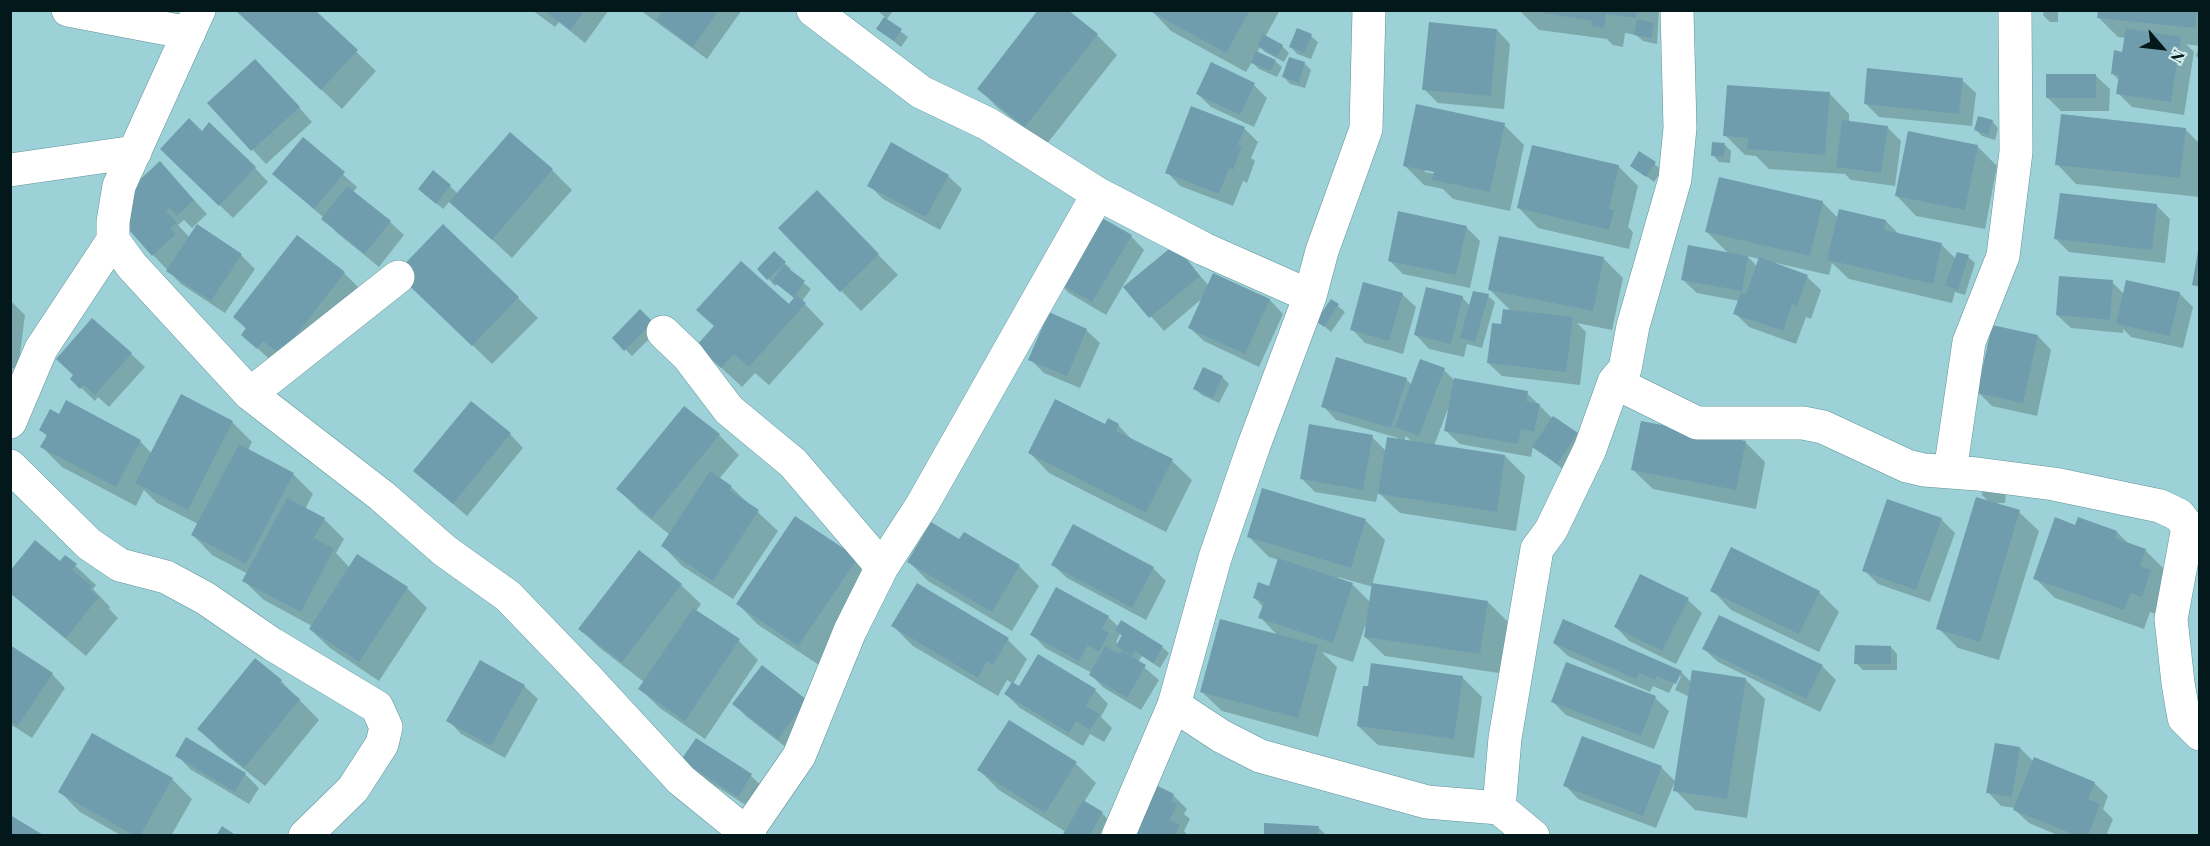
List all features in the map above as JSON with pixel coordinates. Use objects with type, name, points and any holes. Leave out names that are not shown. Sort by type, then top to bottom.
[{"type":"street","points":[[10,422],[41,349],[113,240],[113,222],[119,186],[194,22],[68,10]]},
{"type":"street","points":[[813,10],[921,92],[988,124],[1098,194],[1204,249],[1310,296]]},
{"type":"street","points":[[1118,836],[1174,705],[1215,558],[1254,445],[1310,296],[1322,251],[1366,129],[1369,10]]},
{"type":"street","points":[[1498,808],[1505,738],[1537,549],[1551,530],[1590,449],[1614,382],[1625,369],[1633,326],[1675,178],[1680,128],[1677,10]]},
{"type":"street","points":[[1950,472],[1969,342],[2004,256],[2016,152],[2015,10]]},
{"type":"street","points":[[10,170],[135,152]]},
{"type":"street","points":[[113,240],[132,266],[250,394],[382,496],[445,551],[508,596],[681,780],[748,834],[799,756],[850,631],[882,567],[922,505],[1098,194]]},
{"type":"street","points":[[250,394],[398,277]]},
{"type":"street","points":[[663,332],[688,356],[729,410],[793,463],[882,567]]},
{"type":"street","points":[[1614,382],[1696,423],[1803,423],[1823,427],[1907,466],[1924,470],[2054,484],[2160,506],[2179,515],[2187,527],[2186,546],[2171,619],[2184,718],[2199,734]]},
{"type":"street","points":[[10,466],[89,544],[120,565],[166,577],[195,592],[272,644],[377,707],[386,727],[382,744],[352,789],[305,836]]},
{"type":"street","points":[[1174,705],[1221,736],[1260,756],[1427,802],[1498,808],[1533,836]]},
{"type":"building","points":[[235,10],[315,10],[358,50],[321,90]]},
{"type":"building","points":[[549,10],[585,10],[570,30],[547,13]]},
{"type":"building","points":[[663,10],[719,10],[693,47],[656,20]]},
{"type":"building","points":[[1038,10],[1068,10],[1098,34],[1025,127],[977,89]]},
{"type":"building","points":[[1148,10],[1250,10],[1226,53]]},
{"type":"building","points":[[1525,10],[1637,10],[1636,18],[1606,14],[1604,28],[1591,26],[1592,21]]},
{"type":"building","points":[[2098,10],[2197,10],[2195,28],[2097,18]]},
{"type":"building","points":[[884,17],[902,29],[894,41],[876,29]]},
{"type":"building","points":[[1637,19],[1654,23],[1651,38],[1634,35]]},
{"type":"building","points":[[1429,22],[1497,29],[1491,96],[1422,90]]},
{"type":"building","points":[[1297,28],[1312,34],[1304,53],[1289,47]]},
{"type":"building","points":[[2126,28],[2181,37],[2171,102],[2116,94],[2119,75],[2111,74],[2114,50],[2122,52]]},
{"type":"building","points":[[1263,34],[1283,45],[1277,57],[1257,46]]},
{"type":"building","points":[[1256,51],[1276,60],[1271,71],[1251,63]]},
{"type":"building","points":[[1289,57],[1305,62],[1299,83],[1282,77]]},
{"type":"building","points":[[255,59],[300,107],[251,151],[207,103]]},
{"type":"building","points":[[1211,62],[1255,83],[1240,115],[1196,94]]},
{"type":"building","points":[[1867,68],[1963,78],[1959,114],[1864,104]]},
{"type":"building","points":[[2046,74],[2096,74],[2096,98],[2046,98]]},
{"type":"building","points":[[1727,85],[1830,92],[1825,155],[1747,149],[1748,138],[1723,136]]},
{"type":"building","points":[[1416,104],[1505,123],[1490,192],[1432,180],[1434,172],[1403,166]]},
{"type":"building","points":[[1191,106],[1245,127],[1238,145],[1242,146],[1233,170],[1229,168],[1219,194],[1165,173]]},
{"type":"building","points":[[2061,114],[2186,128],[2180,178],[2055,165]]},
{"type":"building","points":[[1978,116],[1993,120],[1988,135],[1974,130]]},
{"type":"building","points":[[189,118],[202,131],[209,122],[256,167],[219,206],[160,149]]},
{"type":"building","points":[[1842,120],[1888,126],[1881,173],[1836,167]]},
{"type":"building","points":[[1908,131],[1978,145],[1965,210],[1895,196]]},
{"type":"building","points":[[510,132],[553,169],[492,240],[449,202]]},
{"type":"building","points":[[303,137],[345,172],[314,209],[272,174]]},
{"type":"building","points":[[891,142],[949,175],[926,217],[867,186]]},
{"type":"building","points":[[1712,142],[1725,143],[1724,157],[1711,156]]},
{"type":"building","points":[[1532,145],[1619,165],[1609,209],[1614,210],[1609,230],[1517,208]]},
{"type":"building","points":[[1639,151],[1656,162],[1646,177],[1630,166]]},
{"type":"building","points":[[160,161],[194,200],[177,216],[170,208],[166,211],[177,223],[170,228],[176,234],[152,256],[115,214],[121,197]]},
{"type":"building","points":[[433,170],[451,185],[436,204],[418,189]]},
{"type":"building","points":[[1719,177],[1823,201],[1810,256],[1705,232]]},
{"type":"building","points":[[347,186],[391,221],[365,254],[321,219]]},
{"type":"building","points":[[817,190],[879,254],[840,292],[778,228]]},
{"type":"building","points":[[2060,193],[2157,204],[2152,250],[2054,239]]},
{"type":"building","points":[[1839,209],[1886,220],[1884,230],[1942,243],[1933,284],[1827,260]]},
{"type":"building","points":[[1398,211],[1467,226],[1456,275],[1388,261]]},
{"type":"building","points":[[1093,213],[1132,235],[1092,302],[1053,280]]},
{"type":"building","points":[[197,224],[242,254],[211,301],[166,271]]},
{"type":"building","points":[[443,224],[519,297],[472,346],[396,273]]},
{"type":"building","points":[[297,235],[345,272],[281,355],[263,341],[257,349],[241,335],[246,328],[233,317]]},
{"type":"building","points":[[1499,236],[1604,257],[1593,311],[1488,290]]},
{"type":"building","points":[[1175,244],[1200,276],[1149,318],[1123,287]]},
{"type":"building","points":[[1688,245],[1748,256],[1742,291],[1681,280]]},
{"type":"building","points":[[774,251],[786,262],[767,280],[757,269]]},
{"type":"building","points":[[2198,251],[2200,251],[2200,287],[2192,285]]},
{"type":"building","points":[[1957,252],[1969,255],[1958,290],[1945,285]]},
{"type":"building","points":[[1759,257],[1808,275],[1797,306],[1792,304],[1783,331],[1733,314],[1741,292],[1746,294]]},
{"type":"building","points":[[741,261],[789,304],[796,295],[806,303],[749,367],[734,354],[721,368],[696,346],[714,326],[696,310]]},
{"type":"building","points":[[784,265],[805,281],[794,297],[772,281]]},
{"type":"building","points":[[1213,273],[1270,299],[1245,354],[1188,328]]},
{"type":"building","points":[[2059,276],[2113,280],[2110,320],[2056,315]]},
{"type":"building","points":[[2126,280],[2180,292],[2170,336],[2116,324]]},
{"type":"building","points":[[1363,282],[1403,293],[1389,341],[1350,330]]},
{"type":"building","points":[[1426,287],[1463,296],[1451,344],[1414,335]]},
{"type":"building","points":[[1473,291],[1489,294],[1475,342],[1460,338]]},
{"type":"building","points":[[1331,299],[1339,304],[1324,327],[1316,321]]},
{"type":"building","points":[[640,309],[653,322],[624,351],[612,338]]},
{"type":"building","points":[[1503,309],[1573,317],[1566,372],[1487,363],[1492,323],[1501,324]]},
{"type":"building","points":[[1049,312],[1087,329],[1067,376],[1028,360]]},
{"type":"building","points":[[92,318],[132,353],[95,395],[84,385],[80,389],[70,379],[73,375],[56,359]]},
{"type":"building","points":[[1992,325],[2038,335],[2023,403],[1977,393]]},
{"type":"building","points":[[1336,357],[1407,378],[1391,428],[1321,407]]},
{"type":"building","points":[[1420,359],[1445,368],[1419,436],[1395,427]]},
{"type":"building","points":[[1203,367],[1223,376],[1213,398],[1193,389]]},
{"type":"building","points":[[1454,378],[1528,391],[1526,401],[1540,404],[1534,432],[1521,429],[1518,444],[1444,431]]},
{"type":"building","points":[[181,394],[233,421],[188,510],[135,483]]},
{"type":"building","points":[[1055,399],[1105,424],[1108,418],[1119,424],[1116,431],[1173,459],[1146,513],[1028,453]]},
{"type":"building","points":[[66,400],[141,440],[116,487],[40,447],[47,435],[39,430],[50,409],[59,414]]},
{"type":"building","points":[[471,401],[511,433],[453,504],[413,471]]},
{"type":"building","points":[[684,406],[720,434],[652,518],[616,489]]},
{"type":"building","points":[[1553,416],[1578,433],[1557,464],[1532,447]]},
{"type":"building","points":[[1641,421],[1746,441],[1736,490],[1631,470]]},
{"type":"building","points":[[1309,424],[1373,435],[1363,490],[1300,479]]},
{"type":"building","points":[[1387,437],[1505,455],[1497,512],[1378,494]]},
{"type":"building","points":[[239,444],[294,473],[246,564],[191,535]]},
{"type":"building","points":[[710,471],[732,486],[729,490],[759,510],[713,581],[661,546]]},
{"type":"building","points":[[1262,488],[1366,519],[1351,568],[1247,537]]},
{"type":"building","points":[[1976,497],[2020,510],[1980,642],[1936,629]]},
{"type":"building","points":[[287,498],[325,518],[314,538],[334,549],[301,612],[242,581]]},
{"type":"building","points":[[1887,499],[1942,518],[1916,590],[1862,571]]},
{"type":"building","points":[[795,516],[858,558],[798,646],[736,604]]},
{"type":"building","points":[[2055,517],[2075,525],[2078,517],[2117,531],[2115,538],[2146,549],[2140,566],[2151,570],[2142,597],[2131,593],[2124,610],[2033,579]]},
{"type":"building","points":[[931,522],[959,539],[964,532],[1020,565],[992,612],[907,562]]},
{"type":"building","points":[[1073,524],[1154,567],[1132,608],[1051,565]]},
{"type":"building","points":[[35,540],[60,561],[65,555],[77,564],[72,570],[92,586],[89,589],[99,597],[66,638],[10,593],[10,571]]},
{"type":"building","points":[[1731,547],[1820,591],[1799,634],[1710,591]]},
{"type":"building","points":[[639,550],[682,584],[622,662],[578,629]]},
{"type":"building","points":[[357,554],[408,587],[359,662],[309,629]]},
{"type":"building","points":[[1278,558],[1353,583],[1333,643],[1258,618],[1264,602],[1253,598],[1258,582],[1269,586]]},
{"type":"building","points":[[1640,574],[1689,598],[1662,651],[1614,627]]},
{"type":"building","points":[[917,583],[1009,638],[993,665],[987,661],[978,678],[891,626]]},
{"type":"building","points":[[1372,583],[1488,601],[1480,654],[1364,637]]},
{"type":"building","points":[[1056,587],[1109,616],[1102,629],[1109,633],[1099,652],[1088,645],[1079,661],[1030,635]]},
{"type":"building","points":[[693,608],[740,639],[685,721],[638,689]]},
{"type":"building","points":[[1719,615],[1823,665],[1806,699],[1702,649]]},
{"type":"building","points":[[1220,619],[1318,645],[1298,718],[1200,692]]},
{"type":"building","points":[[1563,619],[1682,671],[1676,684],[1657,676],[1655,680],[1639,673],[1636,679],[1553,643]]},
{"type":"building","points":[[1121,620],[1163,646],[1153,663],[1135,651],[1132,656],[1116,646],[1122,635],[1115,631]]},
{"type":"building","points":[[10,645],[53,673],[18,726],[10,721]]},
{"type":"building","points":[[1855,645],[1891,646],[1891,664],[1854,664]]},
{"type":"building","points":[[1105,646],[1120,654],[1122,651],[1146,665],[1127,698],[1089,675]]},
{"type":"building","points":[[1038,654],[1096,689],[1086,706],[1100,714],[1090,730],[1076,721],[1069,733],[1004,694],[1012,682],[1019,686]]},
{"type":"building","points":[[255,658],[282,680],[280,683],[300,699],[244,768],[197,729]]},
{"type":"building","points":[[480,660],[525,685],[491,746],[446,721]]},
{"type":"building","points":[[1566,662],[1656,696],[1641,736],[1551,702]]},
{"type":"building","points":[[1371,663],[1463,676],[1454,739],[1357,726],[1363,686],[1368,686]]},
{"type":"building","points":[[762,665],[807,700],[778,739],[732,704]]},
{"type":"building","points":[[1692,670],[1746,678],[1727,799],[1673,791]]},
{"type":"building","points":[[1009,720],[1077,762],[1045,813],[977,770]]},
{"type":"building","points":[[92,733],[173,778],[140,836],[135,836],[58,792]]},
{"type":"building","points":[[1582,736],[1662,766],[1643,816],[1563,786]]},
{"type":"building","points":[[186,737],[246,773],[235,792],[175,756]]},
{"type":"building","points":[[696,738],[752,774],[738,797],[681,760]]},
{"type":"building","points":[[1995,743],[2020,747],[2012,797],[1986,793]]},
{"type":"building","points":[[2034,757],[2095,782],[2088,799],[2100,804],[2088,836],[2078,836],[2013,810]]},
{"type":"building","points":[[1156,785],[1174,794],[1171,801],[1177,804],[1170,820],[1180,825],[1175,836],[1133,836]]},
{"type":"building","points":[[1083,800],[1103,812],[1089,836],[1062,836]]},
{"type":"building","points":[[10,815],[45,836],[10,836]]},
{"type":"building","points":[[1264,823],[1319,826],[1318,836],[1264,836]]},
{"type":"building","points":[[222,826],[237,836],[216,836]]}]
